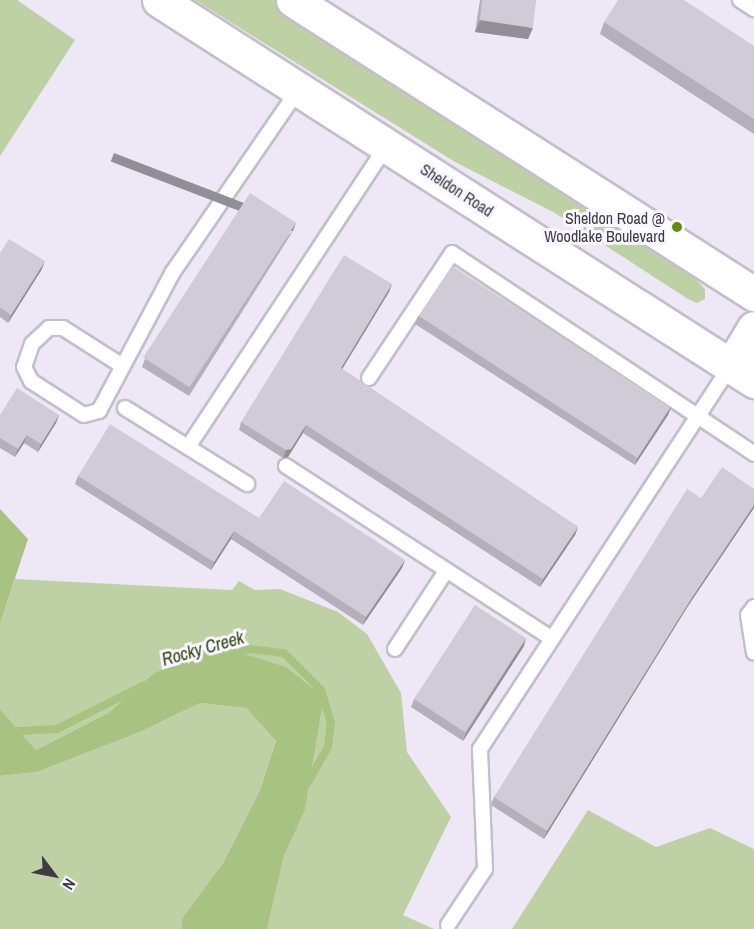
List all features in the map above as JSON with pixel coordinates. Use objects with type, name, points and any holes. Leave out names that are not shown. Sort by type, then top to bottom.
[{"type":"main road","name":"Sheldon Road","points":[[159,0],[743,373]]},
{"type":"main road","points":[[293,0],[754,294]]},
{"type":"main road","points":[[743,373],[754,328]]},
{"type":"lane","points":[[740,0],[754,9]]},
{"type":"lane","points":[[121,365],[63,328],[49,328],[32,344],[24,367],[31,381],[84,415],[99,411],[121,365],[173,272],[298,90]]},
{"type":"lane","points":[[188,447],[387,145]]},
{"type":"lane","points":[[369,378],[452,253],[754,454]]},
{"type":"lane","points":[[448,925],[485,869],[480,749],[698,416],[743,373]]},
{"type":"lane","points":[[125,408],[248,484]]},
{"type":"lane","points":[[286,466],[552,639]]},
{"type":"lane","points":[[395,649],[447,571]]},
{"type":"lane","points":[[754,607],[748,615],[754,653]]},
{"type":"shaded area","points":[[0,0],[17,0],[75,40],[0,156]]},
{"type":"shaded area","points":[[195,0],[280,0],[669,253],[705,289],[705,299],[697,303],[688,299],[555,213],[455,162]]},
{"type":"shaded area","points":[[0,509],[28,539],[0,624]]},
{"type":"shaded area","points":[[15,579],[232,590],[239,581],[255,590],[280,589],[338,612],[367,634],[401,693],[407,752],[451,817],[403,915],[434,929],[267,929],[284,856],[305,810],[324,697],[153,674],[108,713],[36,750],[0,709],[0,624]]},
{"type":"shaded area","points":[[214,645],[286,667],[324,697],[305,810],[284,856],[267,929],[182,929],[182,919],[223,863],[260,790],[276,741],[246,708],[200,703],[140,732],[37,772],[0,776],[0,709],[36,750],[108,713],[153,674]]},
{"type":"shaded area","points":[[200,703],[246,708],[276,741],[260,790],[223,863],[183,919],[182,929],[0,929],[0,776],[37,772],[140,732]]},
{"type":"shaded area","points":[[588,810],[656,847],[710,828],[754,849],[754,929],[512,929]]},
{"type":"building","points":[[482,0],[536,0],[533,28],[480,20]]},
{"type":"building","points":[[618,0],[684,0],[754,46],[754,119],[604,22]]},
{"type":"building","points":[[250,193],[296,223],[189,387],[143,357]]},
{"type":"building","points":[[9,239],[45,261],[11,315],[0,307],[0,253]]},
{"type":"building","points":[[344,255],[392,284],[341,368],[578,527],[543,579],[306,425],[291,449],[286,450],[241,422]]},
{"type":"building","points":[[452,266],[670,408],[637,458],[419,316]]},
{"type":"building","points":[[17,388],[59,415],[41,444],[27,435],[18,449],[0,438],[0,415]]},
{"type":"building","points":[[110,424],[259,518],[284,481],[405,560],[366,617],[234,531],[214,562],[78,476]]},
{"type":"building","points":[[722,467],[754,489],[754,505],[691,599],[547,831],[494,797],[687,489],[701,498]]},
{"type":"building","points":[[475,605],[526,638],[465,732],[414,699]]},
{"type":"waterway","name":"Rocky Creek","points":[[228,655],[250,649],[284,653],[321,690],[331,722],[328,747],[307,784]]},
{"type":"waterway","name":"Rocky Creek","points":[[0,732],[57,729],[144,685]]},
{"type":"place","name":"Sheldon Road @ Woodlake Boulevard","points":[[677,227]]}]
